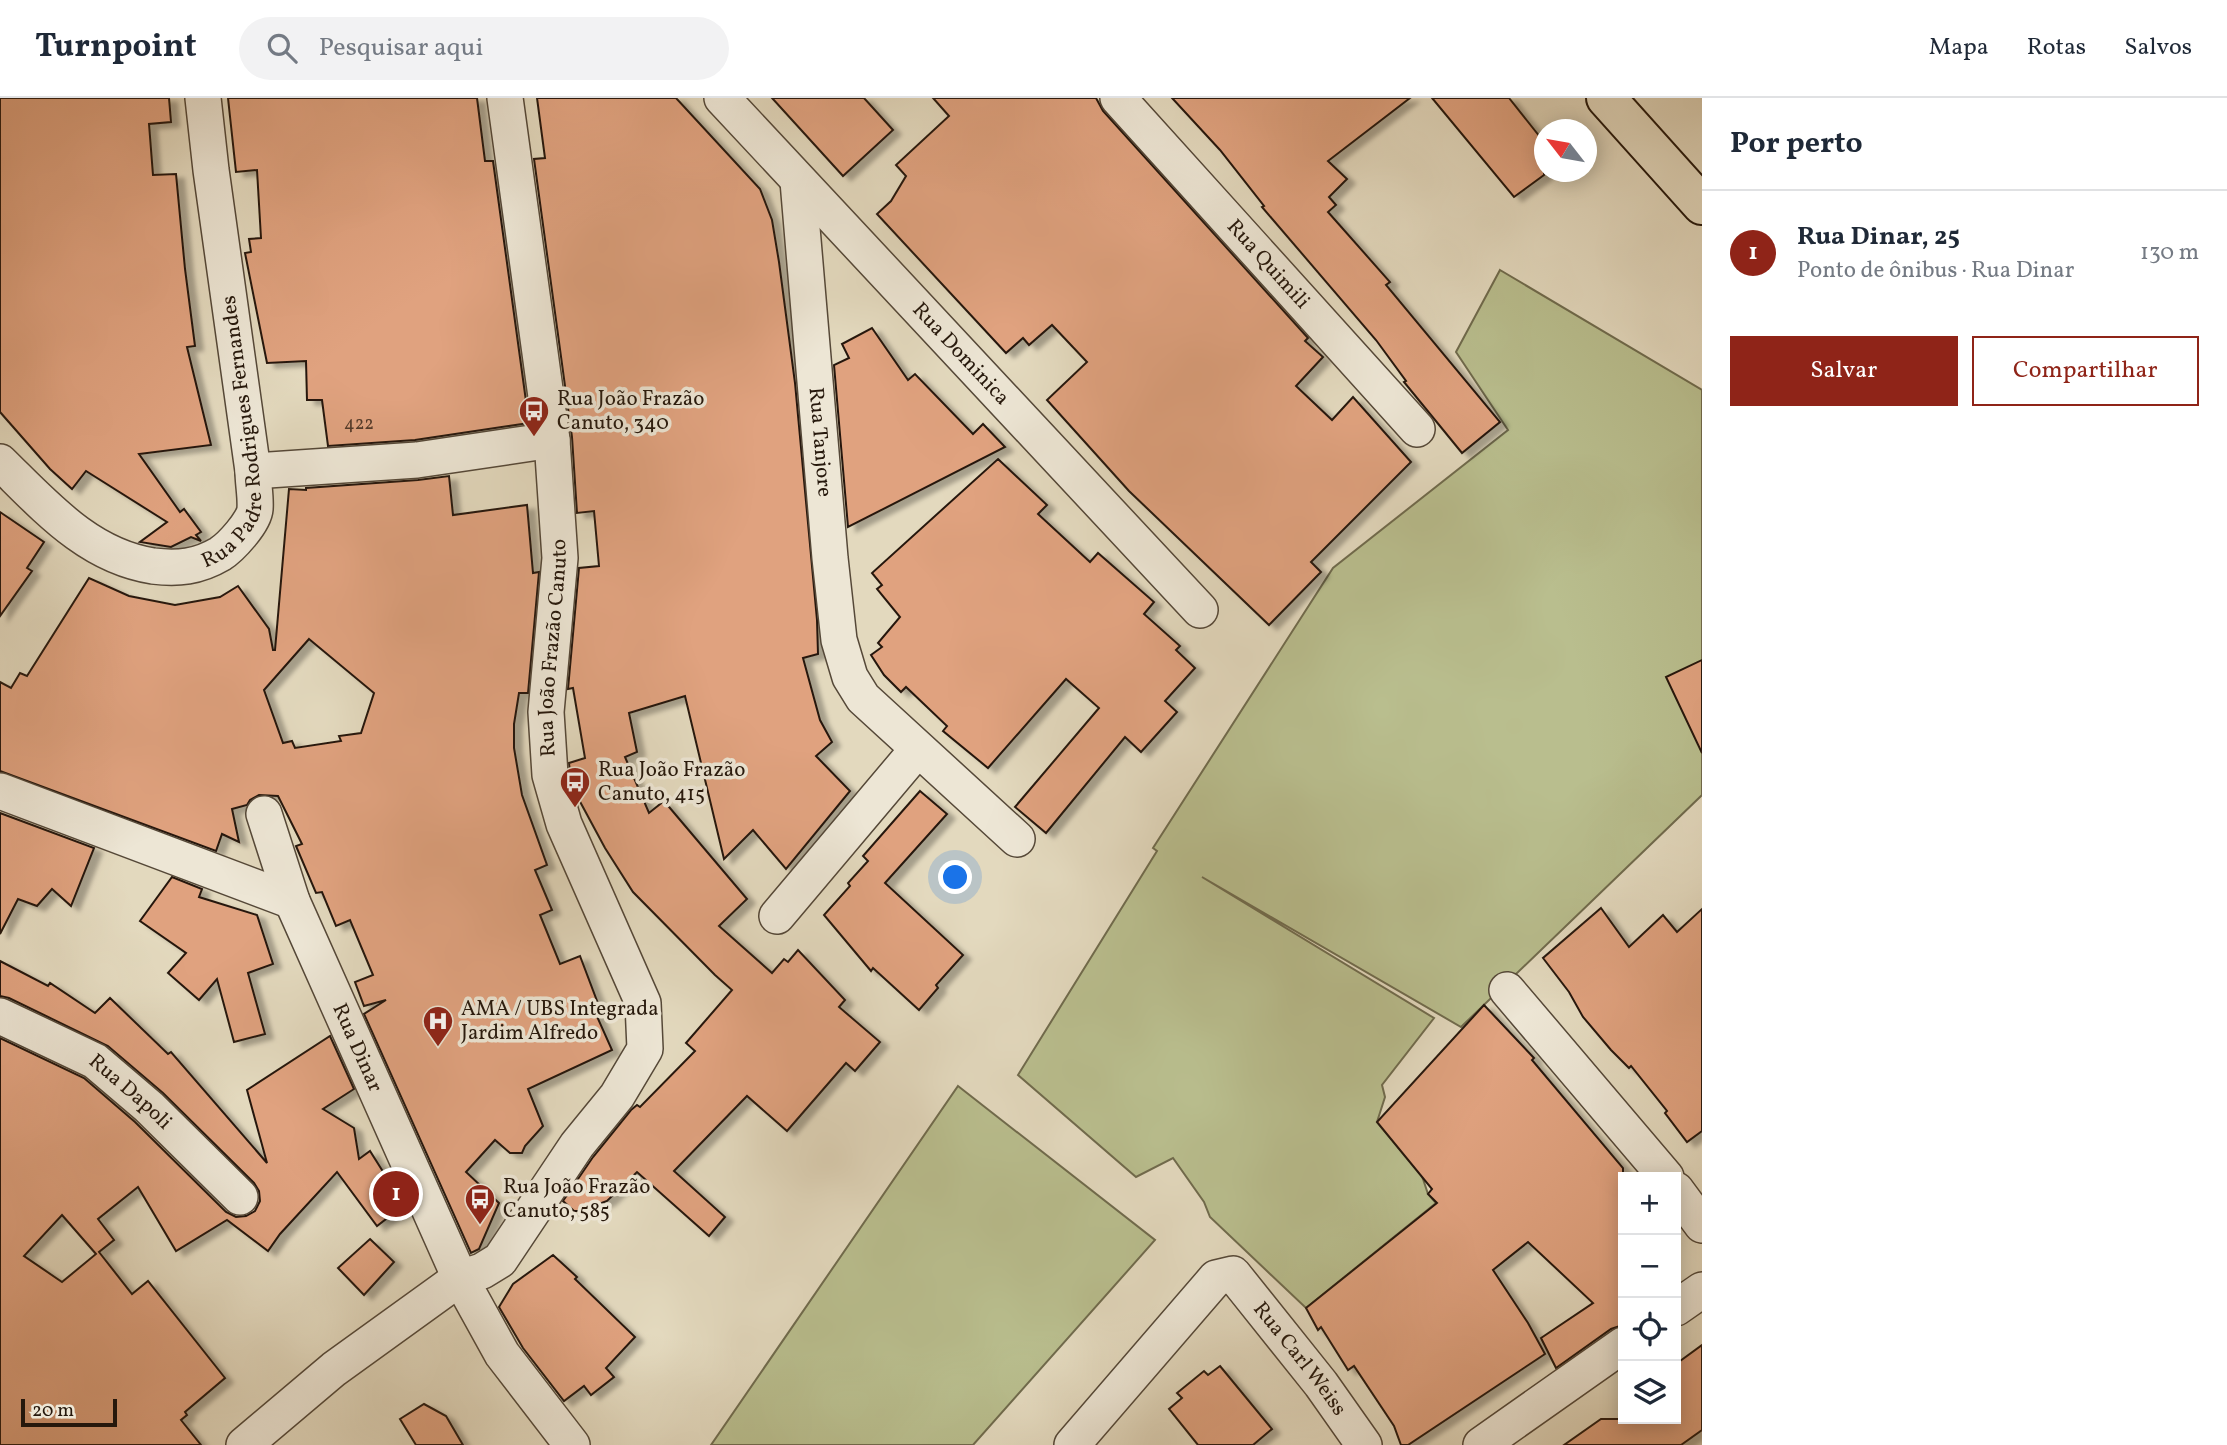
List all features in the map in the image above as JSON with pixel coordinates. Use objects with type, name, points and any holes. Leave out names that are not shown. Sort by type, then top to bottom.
[{"type":"main road","points":[[1606,98],[1702,205]]},
{"type":"street","name":"Rua Padre Rodrigues Fernandes","points":[[0,462],[60,521],[96,547],[134,563],[171,568],[203,564],[232,547],[255,511],[253,471],[203,98]]},
{"type":"street","name":"Rua João Frazão Canuto","points":[[244,1445],[334,1369],[460,1278],[482,1271],[500,1260],[577,1145],[617,1096],[645,1049],[643,1003],[564,824],[550,775],[546,712],[560,558],[552,440],[505,98]]},
{"type":"street","name":"Rua Dominica","points":[[722,98],[1200,610]]},
{"type":"street","name":"Rua Quimili","points":[[1118,98],[1417,429]]},
{"type":"street","name":"Rua Tanjore","points":[[797,181],[830,558],[839,640],[850,677],[863,698],[1017,839]]},
{"type":"street","points":[[253,471],[416,460],[552,440]]},
{"type":"street","points":[[777,916],[814,868],[917,750]]},
{"type":"street","points":[[0,791],[292,901]]},
{"type":"street","name":"Rua Dinar","points":[[264,814],[292,901],[460,1278],[502,1354],[572,1445]]},
{"type":"street","points":[[1507,990],[1662,1172]]},
{"type":"street","name":"Rua Dapoli","points":[[0,1016],[94,1061],[149,1107],[240,1197]]},
{"type":"street","points":[[1681,1197],[1702,1225]]},
{"type":"street","name":"Rua Carl Weiss","points":[[1072,1445],[1216,1278],[1233,1275],[1321,1384],[1364,1445]]},
{"type":"street","points":[[1681,1305],[1702,1290]]},
{"type":"street","points":[[1481,1445],[1618,1349]]},
{"type":"green space","points":[[1500,270],[1702,390],[1702,795],[1461,1027],[1202,877],[1434,1018],[1382,1085],[1385,1097],[1377,1122],[1422,1176],[1428,1194],[1436,1203],[1306,1308],[1210,1217],[1204,1202],[1173,1158],[1136,1177],[1018,1075],[1157,851],[1153,848],[1333,568],[1508,430],[1456,352]]},
{"type":"green space","points":[[958,1086],[1155,1240],[973,1445],[711,1445]]},
{"type":"building","points":[[0,98],[169,98],[171,122],[149,124],[153,175],[176,174],[195,346],[187,347],[211,445],[139,454],[180,512],[184,509],[201,532],[196,535],[201,541],[191,537],[171,547],[140,542],[167,522],[86,471],[72,489],[50,469],[0,412]]},
{"type":"building","points":[[228,98],[477,98],[485,161],[493,161],[529,423],[415,440],[328,446],[322,400],[307,400],[306,361],[267,363],[245,253],[251,252],[249,239],[261,238],[257,170],[236,172]]},
{"type":"building","points":[[537,98],[676,98],[760,189],[772,220],[779,262],[795,383],[817,620],[818,654],[803,658],[820,720],[832,742],[816,756],[850,791],[786,869],[753,830],[724,859],[685,696],[629,713],[637,752],[625,757],[649,813],[664,801],[747,899],[719,926],[772,973],[784,959],[788,962],[798,950],[845,1000],[839,1007],[880,1042],[855,1071],[846,1063],[787,1131],[747,1096],[674,1171],[725,1217],[709,1236],[637,1172],[607,1201],[574,1211],[563,1201],[593,1157],[631,1110],[637,1105],[640,1107],[695,1051],[686,1043],[732,990],[633,892],[577,796],[570,772],[569,763],[585,758],[573,688],[568,689],[579,568],[599,566],[594,511],[577,513],[572,437],[534,159],[545,158]]},
{"type":"building","points":[[772,98],[864,98],[893,130],[843,176]]},
{"type":"building","points":[[933,98],[1096,98],[1103,111],[1308,338],[1305,341],[1323,357],[1296,386],[1332,420],[1353,397],[1411,462],[1311,562],[1321,572],[1269,625],[1129,491],[1047,400],[1087,362],[1052,325],[1029,345],[1023,338],[1006,353],[877,214],[891,201],[906,176],[896,165],[949,116]]},
{"type":"building","points":[[1172,98],[1410,98],[1328,161],[1347,179],[1329,197],[1336,205],[1328,212],[1390,282],[1386,285],[1500,422],[1462,453],[1404,382],[1406,381],[1376,340],[1262,207],[1264,206],[1220,150]]},
{"type":"building","points":[[1432,98],[1509,98],[1534,129],[1534,182],[1514,197]]},
{"type":"building","points":[[872,328],[908,380],[915,374],[973,434],[983,424],[1005,447],[848,527],[834,365],[849,358],[842,344]]},
{"type":"building","points":[[998,459],[1047,505],[1038,514],[1090,562],[1098,553],[1154,602],[1144,614],[1180,646],[1176,650],[1195,668],[1165,701],[1177,712],[1141,752],[1125,737],[1046,833],[1015,807],[1099,708],[1066,679],[988,768],[943,731],[947,726],[906,687],[901,692],[884,675],[871,655],[882,647],[878,643],[900,617],[877,589],[882,585],[872,573]]},
{"type":"building","points":[[449,476],[453,515],[527,505],[533,573],[539,572],[528,693],[519,693],[514,724],[514,748],[522,795],[547,865],[535,870],[552,910],[540,915],[560,964],[580,956],[597,1001],[591,1003],[612,1050],[528,1089],[543,1126],[522,1153],[510,1153],[495,1140],[466,1172],[499,1203],[479,1249],[471,1253],[364,1014],[386,1000],[364,1006],[355,982],[373,975],[350,920],[336,926],[322,892],[316,893],[296,846],[302,844],[278,796],[259,795],[247,805],[232,809],[239,842],[222,834],[216,851],[0,771],[0,682],[11,688],[20,673],[27,676],[89,578],[129,596],[175,605],[220,597],[238,586],[269,629],[275,650],[289,489],[306,490]],"holes":[[[309,639],[374,693],[361,733],[339,736],[341,741],[295,748],[292,741],[283,743],[264,690]]]},
{"type":"building","points":[[0,512],[44,542],[27,568],[32,571],[0,616]]},
{"type":"building","points":[[1702,660],[1702,753],[1666,677]]},
{"type":"building","points":[[920,791],[947,814],[885,883],[963,955],[936,985],[938,988],[919,1010],[873,968],[871,971],[824,915],[868,861],[863,856]]},
{"type":"building","points":[[0,813],[94,848],[71,906],[52,889],[37,906],[18,899],[0,934]]},
{"type":"building","points":[[172,877],[202,889],[199,897],[257,915],[273,964],[248,973],[265,1034],[234,1042],[217,979],[199,1000],[168,973],[186,953],[140,921]]},
{"type":"building","points":[[1601,908],[1629,947],[1663,915],[1677,932],[1702,909],[1702,1131],[1687,1142],[1665,1113],[1667,1111],[1631,1066],[1629,1068],[1611,1050],[1583,1017],[1569,992],[1543,958]]},
{"type":"building","points":[[0,961],[48,986],[50,983],[95,1013],[110,998],[168,1054],[171,1052],[267,1163],[247,1090],[330,1036],[354,1089],[323,1109],[354,1128],[359,1159],[370,1151],[404,1205],[377,1226],[337,1172],[280,1234],[268,1251],[227,1220],[176,1251],[138,1187],[98,1219],[114,1240],[99,1252],[132,1294],[148,1281],[225,1378],[185,1412],[187,1415],[181,1420],[201,1445],[0,1445],[0,1038],[84,1078],[135,1122],[226,1212],[236,1217],[246,1216],[255,1211],[260,1201],[259,1191],[254,1183],[163,1093],[108,1046],[0,996]],"holes":[[[62,1215],[96,1254],[62,1282],[24,1256]]]},
{"type":"building","points":[[1484,1005],[1534,1058],[1532,1060],[1623,1168],[1623,1172],[1618,1172],[1618,1327],[1556,1368],[1541,1338],[1593,1303],[1528,1242],[1493,1270],[1545,1354],[1408,1445],[1401,1445],[1394,1426],[1354,1366],[1348,1370],[1321,1327],[1318,1330],[1306,1308],[1437,1203],[1428,1194],[1432,1189],[1377,1122]]},
{"type":"building","points":[[370,1239],[394,1262],[364,1295],[338,1268]]},
{"type":"building","points":[[553,1255],[635,1337],[606,1368],[614,1377],[591,1395],[584,1386],[564,1401],[523,1348],[499,1307],[513,1284]]},
{"type":"building","points":[[1702,1345],[1702,1430],[1681,1445],[1564,1445],[1601,1419],[1618,1419],[1618,1424],[1681,1424],[1681,1360]]},
{"type":"building","points":[[1220,1366],[1272,1429],[1253,1445],[1198,1445],[1169,1409],[1182,1398],[1177,1393],[1204,1371],[1208,1375]]},
{"type":"building","points":[[424,1404],[446,1416],[463,1445],[416,1445],[400,1419]]},
{"type":"place","name":"Rua João Frazão Canuto, 340","points":[[534,438]]},
{"type":"place","name":"Rua João Frazão Canuto, 415","points":[[575,809]]},
{"type":"place","name":"AMA / UBS Integrada Jardim Alfredo","points":[[438,1048]]},
{"type":"place","name":"Rua Dinar, 25","points":[[396,1194]]},
{"type":"place","name":"Rua João Frazão Canuto, 585","points":[[480,1226]]}]
